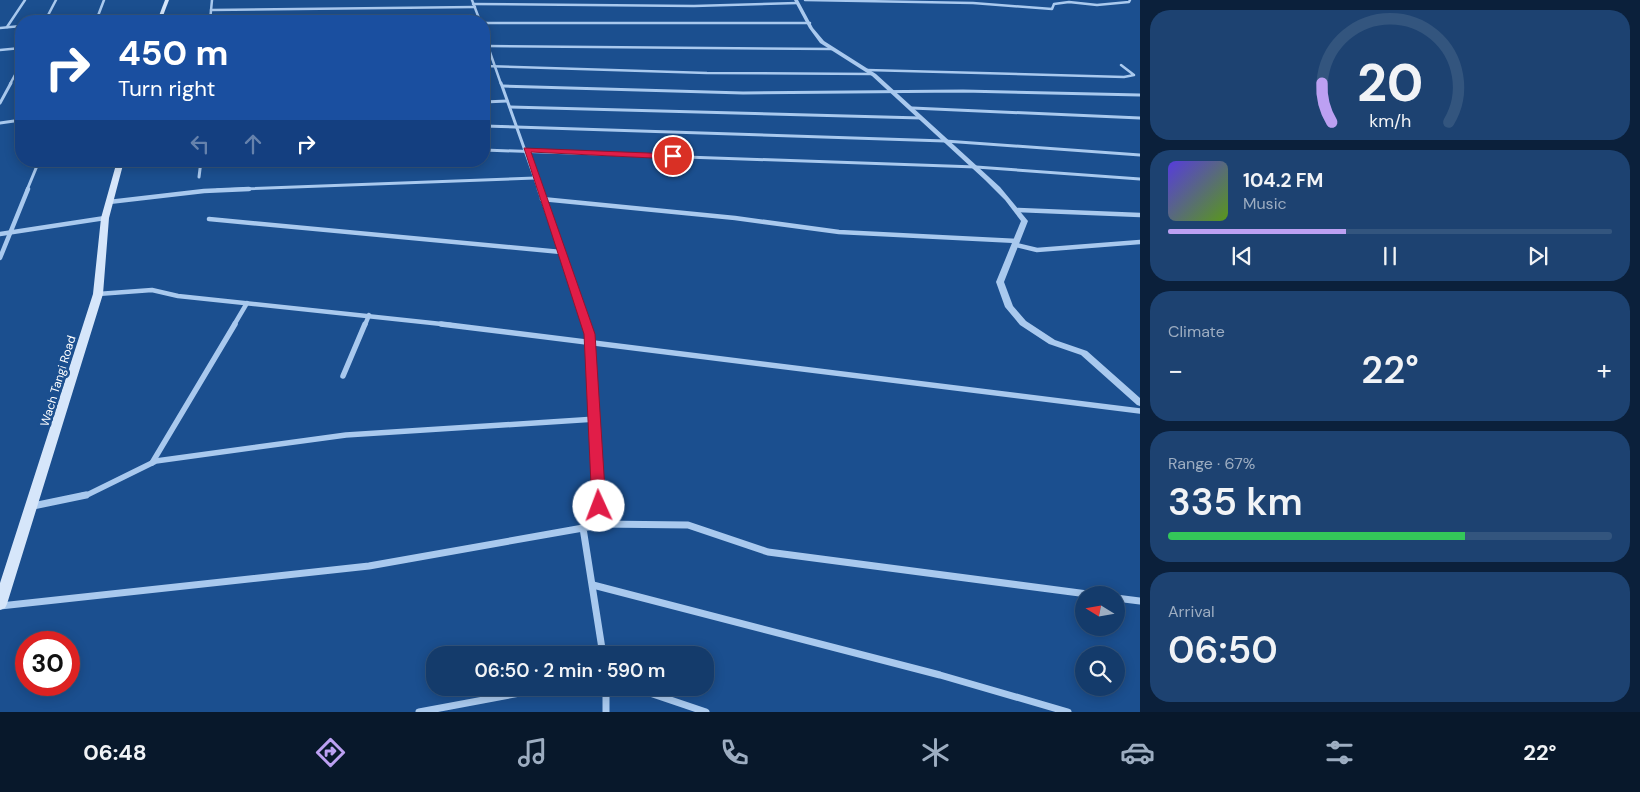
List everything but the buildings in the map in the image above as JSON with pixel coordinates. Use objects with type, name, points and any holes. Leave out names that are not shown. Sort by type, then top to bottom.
[{"type":"main road","points":[[161,15],[167,0]]},
{"type":"main road","name":"Wach Tangi Road","points":[[0,605],[33,506],[98,294],[105,218],[119,167]]},
{"type":"street","points":[[7,27],[25,0]]},
{"type":"street","points":[[47,15],[56,0]]},
{"type":"street","points":[[98,15],[104,0]]},
{"type":"street","points":[[211,15],[212,0]]},
{"type":"street","points":[[472,0],[478,15]]},
{"type":"street","points":[[805,0],[973,2],[1052,9],[1054,4],[1069,2],[1097,5],[1129,2],[1130,0]]},
{"type":"street","points":[[211,10],[474,5],[694,6],[796,1],[822,41],[870,72],[912,108],[945,141],[976,167],[1018,210],[1025,221],[1000,282],[1009,307],[1023,323],[1052,342],[1084,353],[1140,403]]},
{"type":"street","points":[[490,23],[810,23]]},
{"type":"street","points":[[0,28],[15,26]]},
{"type":"street","points":[[490,45],[832,49]]},
{"type":"street","points":[[0,50],[15,49]]},
{"type":"street","points":[[490,53],[590,334],[600,524]]},
{"type":"street","points":[[490,66],[707,73],[870,72],[1114,77],[1134,75],[1121,65]]},
{"type":"street","points":[[0,103],[15,75]]},
{"type":"street","points":[[503,86],[743,93],[892,91],[1140,95]]},
{"type":"street","points":[[490,102],[507,101]]},
{"type":"street","points":[[510,107],[921,118]]},
{"type":"street","points":[[912,108],[1140,118]]},
{"type":"street","points":[[0,123],[15,121]]},
{"type":"street","points":[[490,126],[945,141],[1140,155]]},
{"type":"street","points":[[490,150],[976,167],[1140,179]]},
{"type":"street","points":[[0,258],[37,167]]},
{"type":"street","points":[[200,177],[201,167]]},
{"type":"street","points":[[110,202],[204,191],[535,178]]},
{"type":"street","points":[[542,198],[726,217],[839,232],[1017,243],[1037,250],[1140,242]]},
{"type":"street","points":[[1018,210],[1140,215]]},
{"type":"street","points":[[0,234],[105,218]]},
{"type":"street","points":[[209,219],[561,252]]},
{"type":"street","points":[[98,294],[152,290],[178,296],[369,315],[1140,411]]},
{"type":"street","points":[[151,463],[247,303]]},
{"type":"street","points":[[343,376],[369,315]]},
{"type":"street","points":[[33,506],[89,494],[151,463],[346,435],[596,420]]},
{"type":"street","points":[[0,605],[368,566],[600,524],[688,525],[768,552],[1075,592]]},
{"type":"street","points":[[583,528],[601,646]]},
{"type":"street","points":[[593,585],[940,675],[1068,712]]},
{"type":"street","points":[[1125,599],[1140,601]]},
{"type":"street","points":[[420,712],[505,696]]},
{"type":"street","points":[[606,696],[606,712]]},
{"type":"street","points":[[659,696],[706,712]]},
{"type":"route","points":[[599,506],[590,334],[526,150],[673,156]]}]
